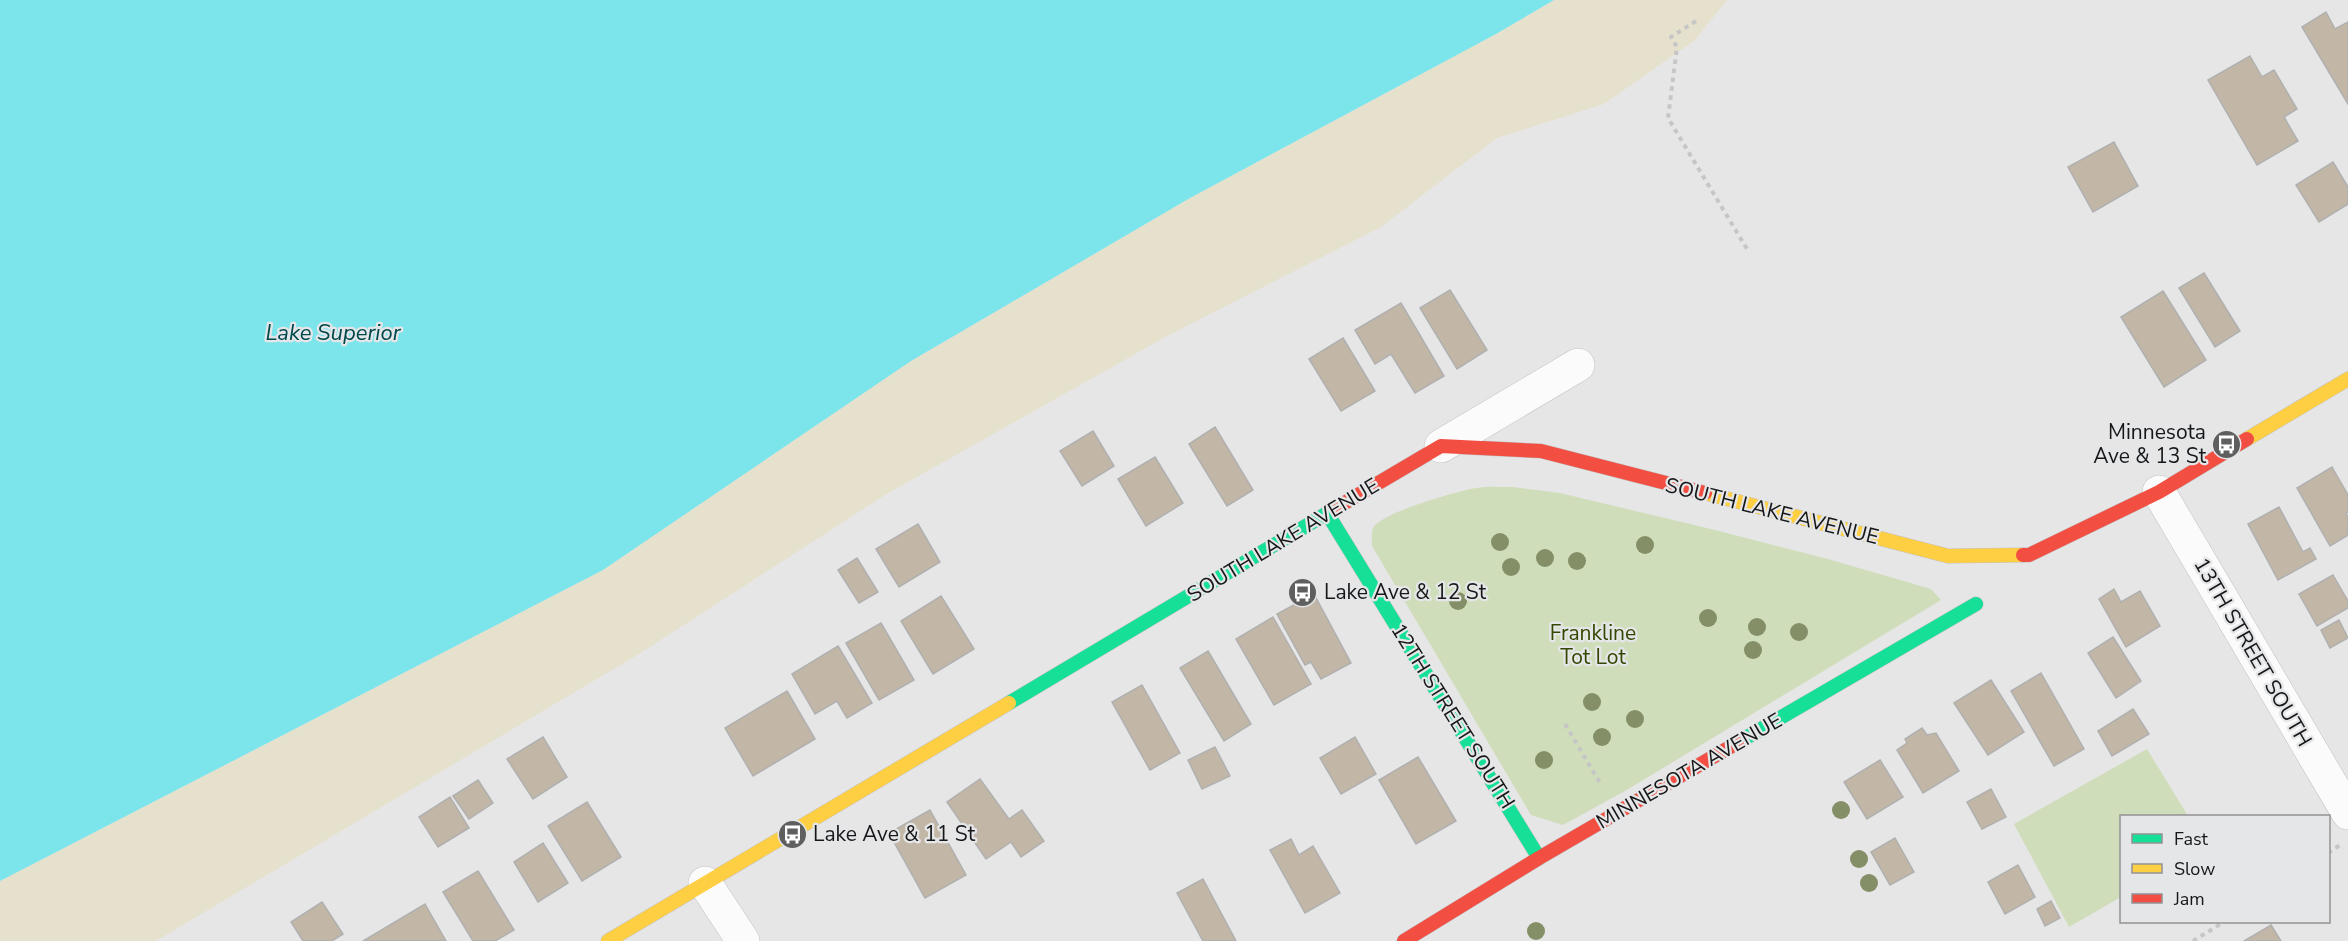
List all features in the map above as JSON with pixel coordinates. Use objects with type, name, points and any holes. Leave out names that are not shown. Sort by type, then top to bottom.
[{"type":"street","points":[[1441,446],[1578,365]]},
{"type":"street","points":[[2159,492],[2348,379]]},
{"type":"street","name":"SOUTH LAKE AVENUE","points":[[608,941],[1441,446],[1541,451],[1948,556],[2029,555],[2159,492]]},
{"type":"street","name":"13TH STREET SOUTH","points":[[2159,492],[2348,813]]},
{"type":"street","name":"12TH STREET SOUTH","points":[[1328,513],[1539,858]]},
{"type":"street","name":"MINNESOTA AVENUE","points":[[1404,941],[1617,812],[1976,604]]},
{"type":"street","points":[[705,883],[742,941]]},
{"type":"path","points":[[1696,21],[1671,37],[1677,47],[1668,118],[1747,249]]},
{"type":"path","points":[[1565,724],[1617,812]]},
{"type":"path","points":[[2193,941],[2221,923]]},
{"type":"green space","name":"Frankline Tot Lot","points":[[1513,487],[1560,493],[1828,559],[1931,589],[1941,600],[1625,791],[1563,825],[1531,815],[1372,546],[1373,528],[1379,522],[1404,510],[1453,493],[1476,488]]},
{"type":"green space","points":[[2147,749],[2187,815],[2120,815],[2120,898],[2069,927],[2014,824]]},
{"type":"sand","points":[[1554,0],[1727,0],[1695,40],[1604,104],[1497,138],[1381,227],[1167,336],[885,495],[639,654],[156,941],[0,941],[0,881],[603,570],[911,361],[1190,198],[1496,34]]},
{"type":"water","name":"Lake Superior","points":[[0,0],[1554,0],[1496,34],[1190,198],[911,361],[603,570],[0,881]]},
{"type":"building","points":[[2326,12],[2335,29],[2348,22],[2348,104],[2302,27]]},
{"type":"building","points":[[2250,56],[2262,77],[2274,70],[2297,109],[2284,117],[2298,141],[2257,165],[2208,80]]},
{"type":"building","points":[[2114,142],[2138,186],[2093,212],[2068,167]]},
{"type":"building","points":[[2333,162],[2348,187],[2348,204],[2319,222],[2296,185]]},
{"type":"building","points":[[2204,273],[2240,331],[2215,347],[2179,288]]},
{"type":"building","points":[[1450,290],[1487,350],[1457,369],[1420,308]]},
{"type":"building","points":[[2163,291],[2206,360],[2164,387],[2121,317]]},
{"type":"building","points":[[1401,303],[1444,376],[1415,393],[1391,354],[1375,364],[1355,330]]},
{"type":"building","points":[[1343,338],[1375,391],[1341,411],[1309,359]]},
{"type":"building","points":[[1215,427],[1253,490],[1227,506],[1189,444]]},
{"type":"building","points":[[1093,431],[1114,466],[1082,486],[1060,451]]},
{"type":"building","points":[[1155,457],[1183,503],[1146,526],[1118,479]]},
{"type":"building","points":[[2332,467],[2348,495],[2348,512],[2346,513],[2348,535],[2330,546],[2297,488]]},
{"type":"building","points":[[2279,507],[2303,552],[2310,548],[2316,559],[2278,580],[2248,524]]},
{"type":"building","points":[[918,524],[940,562],[899,587],[876,549]]},
{"type":"building","points":[[857,558],[878,592],[859,603],[838,570]]},
{"type":"building","points":[[2333,575],[2348,601],[2348,608],[2317,626],[2299,594]]},
{"type":"building","points":[[2114,589],[2121,602],[2140,591],[2160,626],[2126,647],[2099,599]]},
{"type":"building","points":[[1314,594],[1351,663],[1321,679],[1311,662],[1305,665],[1277,614]]},
{"type":"building","points":[[941,596],[974,649],[933,674],[901,621]]},
{"type":"building","points":[[1273,617],[1311,684],[1274,705],[1236,639]]},
{"type":"building","points":[[2339,620],[2348,638],[2330,648],[2321,630]]},
{"type":"building","points":[[881,623],[914,680],[879,700],[846,643]]},
{"type":"building","points":[[2113,637],[2141,681],[2116,698],[2088,653]]},
{"type":"building","points":[[838,646],[872,703],[847,718],[837,701],[815,714],[792,674]]},
{"type":"building","points":[[1208,651],[1251,724],[1224,741],[1180,668]]},
{"type":"building","points":[[2041,673],[2084,749],[2054,766],[2011,691]]},
{"type":"building","points":[[1991,680],[2024,732],[1988,755],[1954,703]]},
{"type":"building","points":[[1142,685],[1180,753],[1150,770],[1112,702]]},
{"type":"building","points":[[787,691],[815,739],[753,776],[725,728]]},
{"type":"building","points":[[2133,709],[2149,734],[2112,756],[2098,731]]},
{"type":"building","points":[[1922,728],[1927,735],[1936,733],[1959,771],[1923,793],[1897,750],[1907,743],[1905,739]]},
{"type":"building","points":[[543,737],[567,777],[533,799],[507,759]]},
{"type":"building","points":[[1355,737],[1376,774],[1341,794],[1320,758]]},
{"type":"building","points":[[1215,747],[1230,776],[1202,789],[1188,760]]},
{"type":"building","points":[[1418,757],[1456,821],[1416,844],[1379,780]]},
{"type":"building","points":[[1880,760],[1903,797],[1867,819],[1844,782]]},
{"type":"building","points":[[980,779],[1009,819],[1022,810],[1044,841],[1021,857],[1011,842],[986,859],[947,802]]},
{"type":"building","points":[[478,780],[493,803],[469,819],[453,796]]},
{"type":"building","points":[[1991,789],[2006,817],[1982,829],[1967,802]]},
{"type":"building","points":[[450,797],[469,828],[438,847],[419,817]]},
{"type":"building","points":[[587,802],[621,857],[582,881],[548,826]]},
{"type":"building","points":[[930,810],[966,875],[925,898],[889,833]]},
{"type":"building","points":[[1895,838],[1914,872],[1890,885],[1871,852]]},
{"type":"building","points":[[1291,839],[1299,855],[1313,846],[1340,893],[1305,913],[1270,850]]},
{"type":"building","points":[[543,843],[568,883],[538,902],[514,862]]},
{"type":"building","points":[[2018,865],[2035,897],[2005,914],[1988,882]]},
{"type":"building","points":[[478,871],[514,930],[495,941],[473,941],[443,892]]},
{"type":"building","points":[[1203,879],[1236,941],[1203,941],[1177,893]]},
{"type":"building","points":[[2051,901],[2060,918],[2045,926],[2037,909]]},
{"type":"building","points":[[322,902],[343,934],[332,941],[303,941],[291,922]]},
{"type":"building","points":[[425,904],[446,941],[363,941]]},
{"type":"building","points":[[2271,925],[2281,941],[2244,941]]},
{"type":"traffic: fast","points":[[1009,703],[1336,508]]},
{"type":"traffic: fast","points":[[1327,513],[1539,858]]},
{"type":"traffic: fast","points":[[1737,743],[1976,604]]},
{"type":"traffic: slow","points":[[2247,439],[2348,379]]},
{"type":"traffic: slow","points":[[1705,493],[1948,556],[2023,555]]},
{"type":"traffic: slow","points":[[608,941],[1009,703]]},
{"type":"traffic: jam","points":[[2023,555],[2029,555],[2159,492],[2247,439]]},
{"type":"traffic: jam","points":[[1336,508],[1441,446],[1541,451],[1705,493]]},
{"type":"traffic: jam","points":[[1404,941],[1539,858],[1737,743]]},
{"type":"place","name":"Minnesota Ave & 13 St","points":[[2227,444]]},
{"type":"place","name":"Lake Ave & 12 St","points":[[1303,592]]},
{"type":"place","name":"Lake Ave & 11 St","points":[[792,834]]}]
